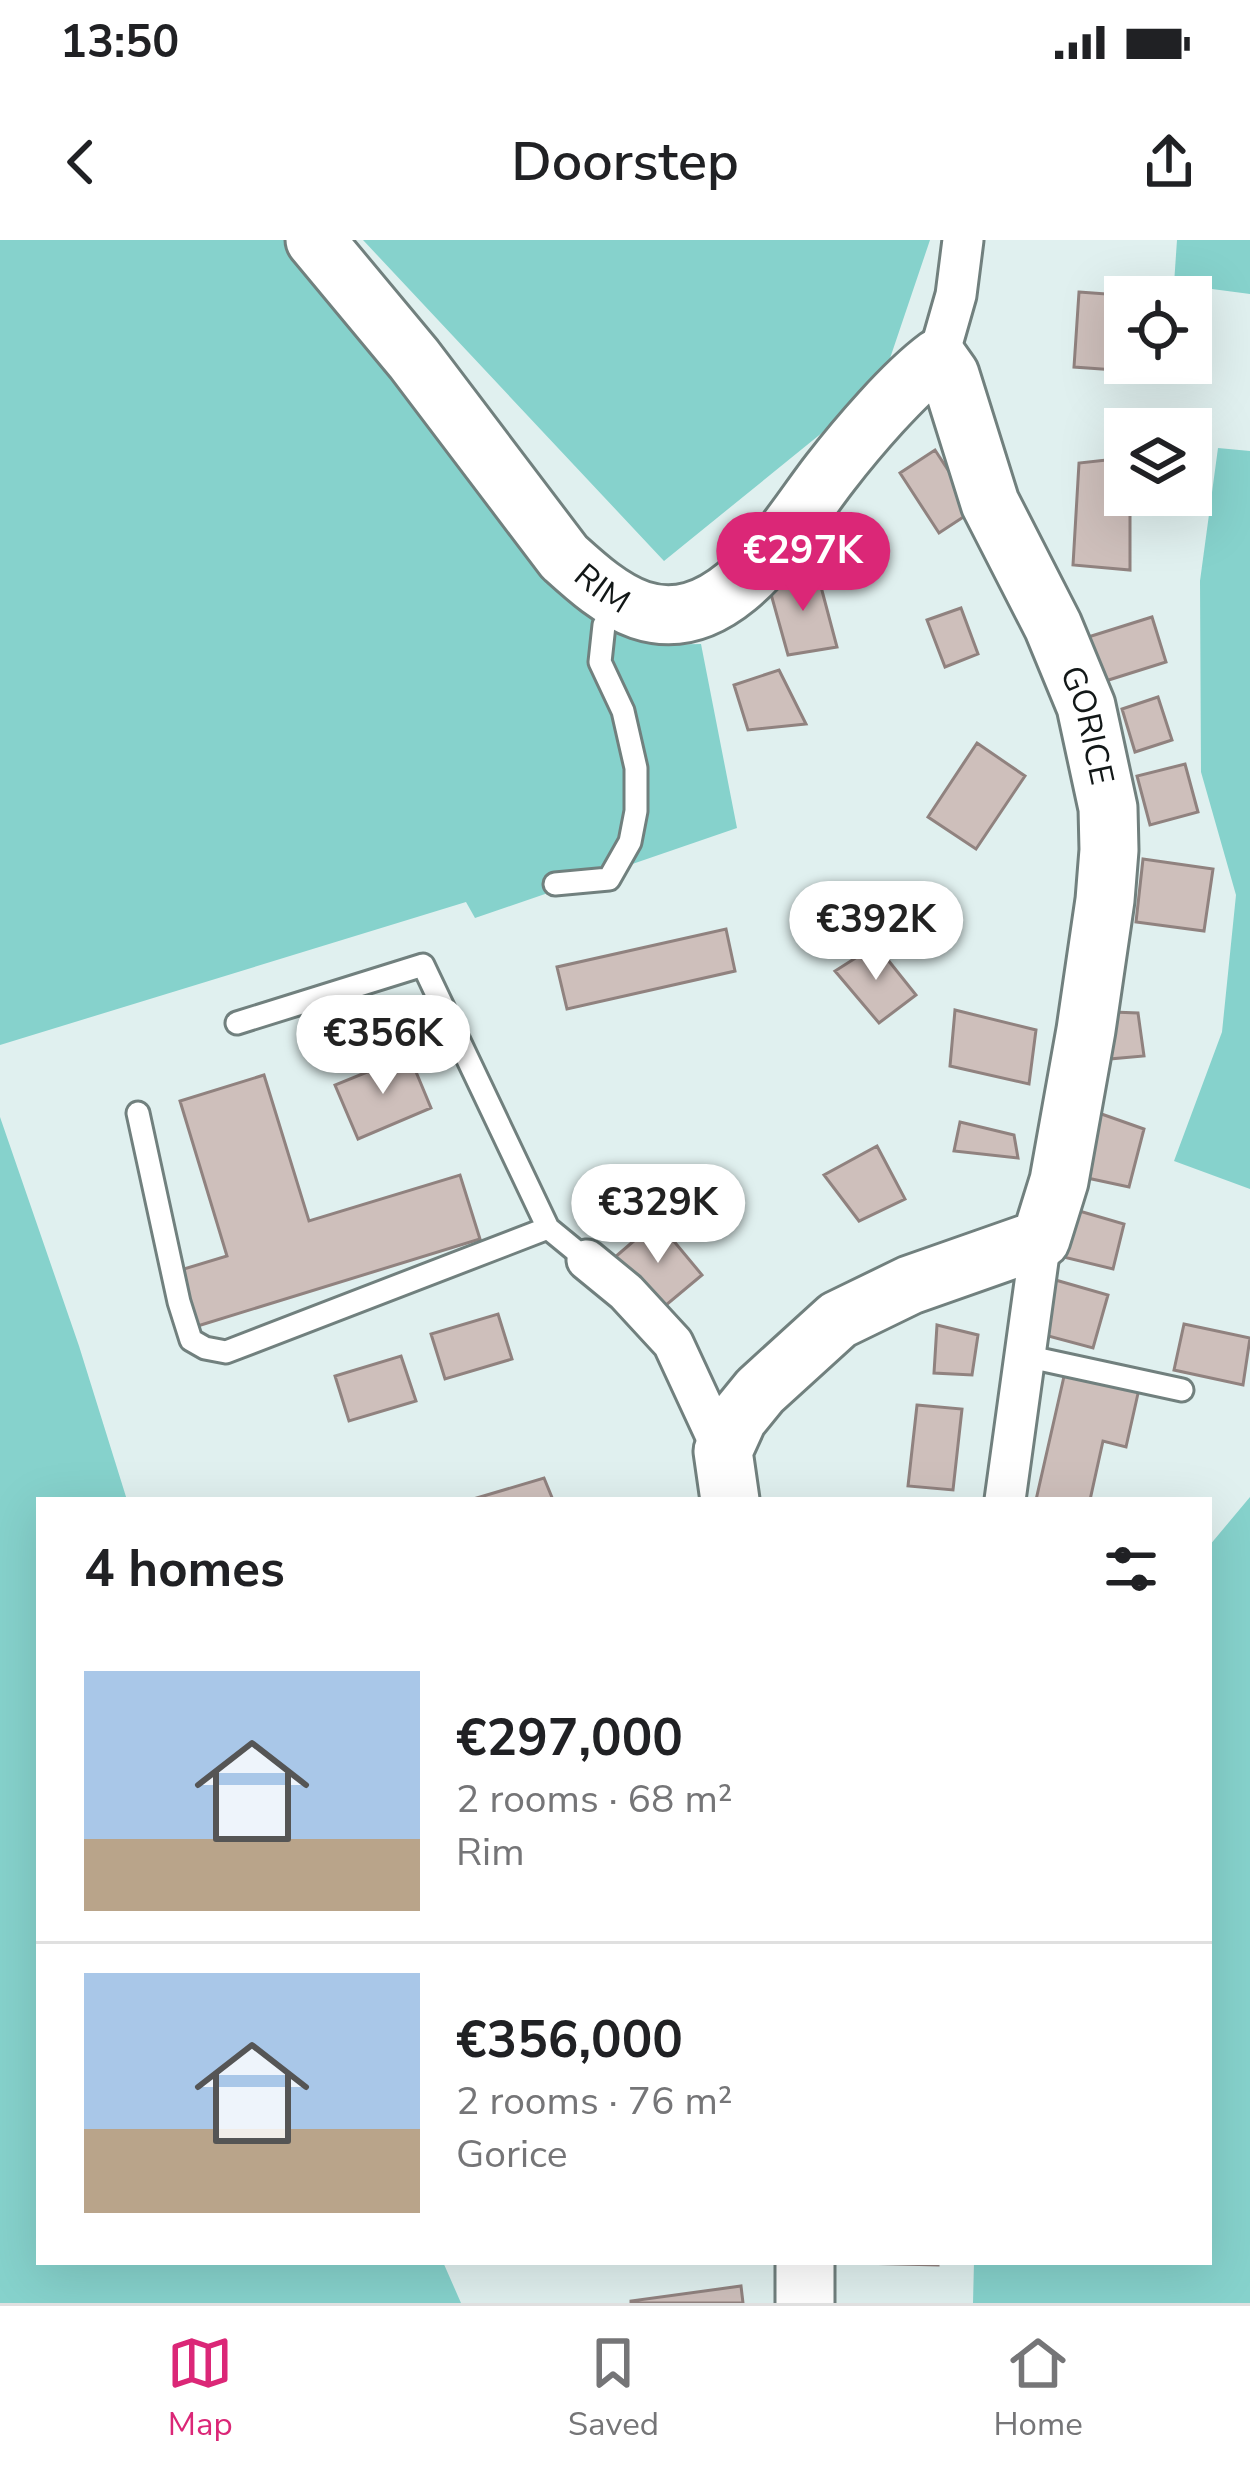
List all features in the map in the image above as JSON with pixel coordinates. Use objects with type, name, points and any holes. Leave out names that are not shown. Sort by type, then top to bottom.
[{"type":"street","name":"RIM","points":[[315,240],[414,359],[563,556],[590,580],[640,610],[689,613],[742,581],[772,553],[831,471],[938,358]]},
{"type":"street","points":[[938,358],[956,295],[964,240]]},
{"type":"street","name":"GORICE","points":[[938,358],[950,375],[990,503],[1053,626],[1086,706],[1108,808],[1106,900],[1059,1180],[1041,1239],[1005,1497]]},
{"type":"street","points":[[726,1476],[738,1418],[760,1391],[838,1320],[910,1285],[1041,1239]]},
{"type":"street","points":[[587,1260],[626,1292],[673,1343],[726,1476]]},
{"type":"street","points":[[805,2265],[805,2303]]},
{"type":"lane","points":[[555,884],[609,880],[631,842],[636,768],[623,711],[600,662],[604,625],[618,598]]},
{"type":"lane","points":[[237,1023],[423,965],[548,1228],[587,1260]]},
{"type":"lane","points":[[138,1113],[179,1302],[191,1340],[205,1348],[226,1352],[548,1228]]},
{"type":"lane","points":[[1025,1356],[1182,1390]]},
{"type":"shaded area","points":[[0,240],[290,240],[585,615],[652,645],[701,644],[737,828],[475,918],[466,902],[0,1045]]},
{"type":"shaded area","points":[[363,240],[930,240],[881,385],[664,561]]},
{"type":"shaded area","points":[[1177,240],[1250,240],[1250,294],[1212,289],[1212,276],[1175,276]]},
{"type":"shaded area","points":[[1218,448],[1250,451],[1250,1189],[1174,1161],[1222,1032],[1236,895],[1201,772],[1200,581]]},
{"type":"shaded area","points":[[0,1117],[126,1497],[36,1497],[36,2265],[444,2265],[461,2303],[0,2303]]},
{"type":"shaded area","points":[[1250,1497],[1250,2303],[973,2303],[974,2265],[1212,2265],[1212,1542]]},
{"type":"building","points":[[1079,292],[1104,294],[1104,369],[1074,367]]},
{"type":"building","points":[[935,450],[974,510],[939,533],[900,473]]},
{"type":"building","points":[[1104,460],[1104,516],[1130,516],[1130,570],[1073,565],[1079,463]]},
{"type":"building","points":[[816,568],[837,647],[788,655],[769,587]]},
{"type":"building","points":[[961,608],[978,654],[945,667],[927,620]]},
{"type":"building","points":[[1152,617],[1166,662],[1099,683],[1085,638]]},
{"type":"building","points":[[779,670],[806,724],[748,730],[734,685]]},
{"type":"building","points":[[1158,697],[1172,740],[1135,752],[1122,709]]},
{"type":"building","points":[[977,743],[1025,776],[976,849],[928,817]]},
{"type":"building","points":[[1185,764],[1198,812],[1150,825],[1137,776]]},
{"type":"building","points":[[1143,859],[1213,869],[1204,931],[1136,922]]},
{"type":"building","points":[[726,929],[735,971],[567,1009],[557,967]]},
{"type":"building","points":[[876,945],[916,995],[879,1023],[835,971]]},
{"type":"building","points":[[955,1010],[1036,1030],[1029,1084],[950,1066]]},
{"type":"building","points":[[1112,1012],[1138,1013],[1144,1056],[1109,1059]]},
{"type":"building","points":[[409,1055],[431,1108],[358,1139],[335,1085]]},
{"type":"building","points":[[264,1075],[309,1221],[460,1175],[480,1239],[191,1328],[174,1272],[227,1256],[180,1101]]},
{"type":"building","points":[[1093,1111],[1144,1129],[1129,1187],[1078,1176]]},
{"type":"building","points":[[960,1122],[1014,1135],[1018,1158],[954,1151]]},
{"type":"building","points":[[877,1146],[905,1199],[859,1221],[824,1175]]},
{"type":"building","points":[[1069,1208],[1124,1224],[1113,1269],[1055,1255]]},
{"type":"building","points":[[657,1221],[702,1275],[659,1311],[614,1258]]},
{"type":"building","points":[[1052,1279],[1108,1295],[1093,1348],[1037,1333]]},
{"type":"building","points":[[498,1314],[512,1359],[445,1379],[431,1334]]},
{"type":"building","points":[[1184,1324],[1250,1338],[1243,1385],[1174,1370]]},
{"type":"building","points":[[937,1325],[978,1335],[972,1375],[934,1373]]},
{"type":"building","points":[[401,1356],[416,1401],[349,1421],[335,1376]]},
{"type":"building","points":[[1065,1372],[1139,1389],[1126,1447],[1103,1441],[1091,1497],[1037,1497]]},
{"type":"building","points":[[917,1405],[962,1409],[953,1490],[908,1486]]},
{"type":"building","points":[[544,1478],[552,1497],[480,1497]]},
{"type":"building","points":[[741,2286],[743,2303],[631,2303],[631,2301]]}]
